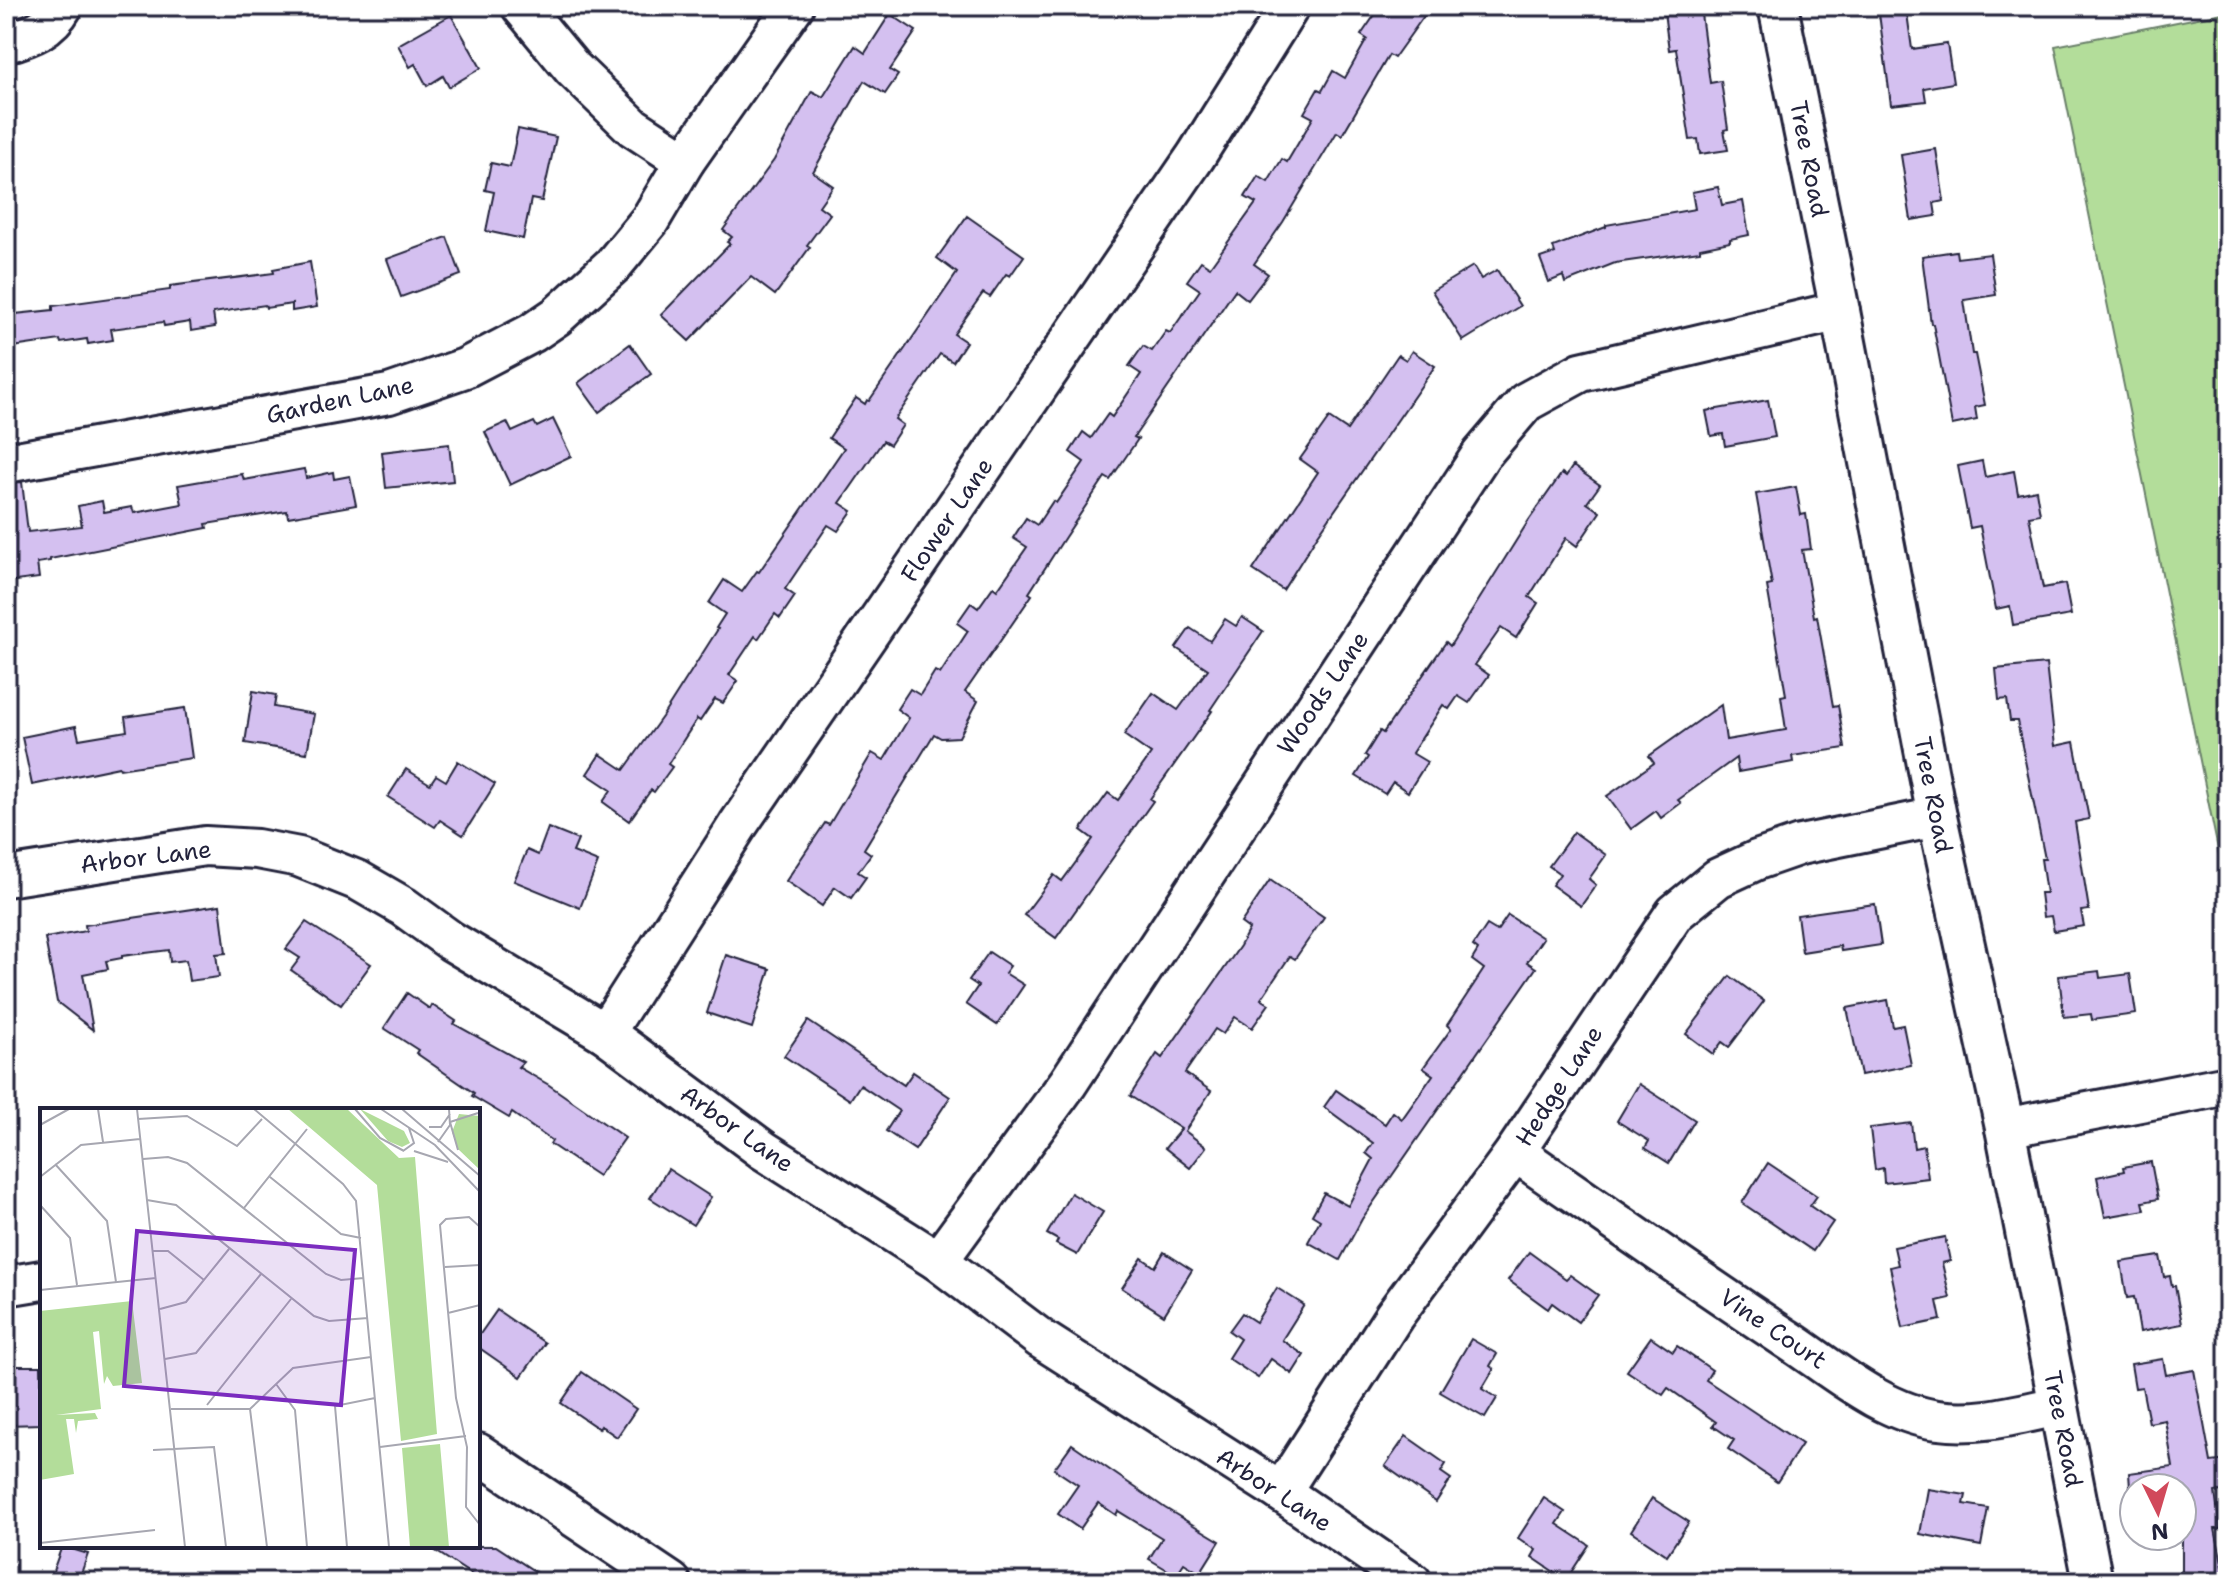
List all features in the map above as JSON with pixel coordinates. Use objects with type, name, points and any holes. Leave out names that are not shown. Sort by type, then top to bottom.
[{"type":"street","points":[[6,43],[29,37],[46,28],[63,6]]},
{"type":"street","points":[[521,6],[573,69],[633,127],[685,161]]},
{"type":"street","name":"Garden Lane","points":[[6,463],[389,394],[465,368],[532,333],[557,316],[613,265],[650,220],[685,161],[794,6]]},
{"type":"street","name":"Flower Lane","points":[[605,1033],[747,812],[1196,156],[1290,6]]},
{"type":"street","name":"Tree Road","points":[[1778,6],[1937,817],[2005,1128],[2093,1582]]},
{"type":"street","name":"Woods Lane","points":[[938,1261],[1068,1083],[1481,455],[1526,402],[1581,372],[1840,311]]},
{"type":"street","name":"Hedge Lane","points":[[1281,1492],[1394,1316],[1515,1152],[1675,913],[1718,878],[1757,860],[1800,845],[1937,817]]},
{"type":"street","name":"Arbor Lane","points":[[6,877],[205,846],[257,849],[299,857],[359,881],[451,941],[605,1033],[763,1150],[938,1261],[1041,1339],[1281,1492],[1412,1582]]},
{"type":"street","points":[[2005,1128],[2228,1085]]},
{"type":"street","name":"Vine Court","points":[[1515,1152],[1738,1307],[1904,1412],[1937,1420],[1964,1422],[1998,1419],[2058,1406]]},
{"type":"street","points":[[6,1286],[40,1280]]},
{"type":"street","points":[[480,1454],[671,1582]]},
{"type":"green space","points":[[2228,12],[2228,873],[2223,874],[2055,46]]},
{"type":"building","points":[[1381,6],[1431,6],[1394,58],[1389,55],[1342,135],[1337,132],[1254,264],[1268,274],[1248,300],[1235,290],[1134,437],[1138,439],[1110,480],[1105,477],[1065,537],[1029,593],[1032,595],[965,692],[978,701],[959,737],[941,738],[934,734],[864,849],[871,854],[858,872],[866,877],[851,898],[835,887],[822,906],[786,881],[825,823],[829,825],[872,753],[884,760],[909,718],[897,709],[910,689],[920,695],[935,671],[940,674],[968,631],[957,623],[971,603],[978,608],[993,587],[997,590],[1027,547],[1013,538],[1026,518],[1037,525],[1053,501],[1056,503],[1084,462],[1070,452],[1083,432],[1091,438],[1108,414],[1112,417],[1141,374],[1129,366],[1143,346],[1152,351],[1166,331],[1170,333],[1200,290],[1187,281],[1201,261],[1210,267],[1256,203],[1245,197],[1258,176],[1268,182],[1282,159],[1287,162],[1313,118],[1304,113],[1318,89],[1322,91],[1333,71],[1345,78],[1367,39],[1361,35]]},
{"type":"building","points":[[1674,6],[1700,6],[1710,83],[1721,81],[1728,150],[1700,154],[1698,139],[1690,140],[1676,49],[1669,50],[1664,12],[1675,10]]},
{"type":"building","points":[[1878,6],[1906,6],[1912,49],[1947,44],[1953,83],[1924,88],[1926,101],[1891,105]]},
{"type":"building","points":[[890,14],[916,31],[890,70],[898,75],[885,94],[864,81],[813,172],[833,186],[819,206],[830,214],[807,245],[810,247],[775,295],[751,277],[689,341],[661,315],[730,244],[727,242],[732,237],[723,230],[774,160],[812,91],[823,97],[855,46],[865,53]]},
{"type":"building","points":[[451,15],[481,68],[449,87],[443,76],[427,86],[415,64],[410,67],[398,45]]},
{"type":"building","points":[[518,129],[556,137],[542,201],[531,199],[523,239],[486,231],[494,192],[485,190],[491,163],[510,167]]},
{"type":"building","points":[[1936,149],[1944,201],[1934,203],[1936,216],[1911,220],[1901,155]]},
{"type":"building","points":[[1718,187],[1722,205],[1743,201],[1749,235],[1700,248],[1700,251],[1615,263],[1565,283],[1563,276],[1549,282],[1540,258],[1555,253],[1553,247],[1606,225],[1695,209],[1692,192]]},
{"type":"building","points":[[967,216],[1024,256],[990,297],[983,293],[954,334],[966,342],[953,362],[940,354],[895,419],[903,425],[890,445],[883,441],[840,503],[852,511],[838,531],[828,525],[785,589],[795,596],[780,618],[775,614],[758,639],[755,636],[729,675],[738,681],[723,703],[715,699],[700,721],[697,719],[668,764],[672,767],[629,821],[603,802],[611,790],[587,774],[600,754],[624,770],[662,717],[725,614],[709,603],[724,580],[742,592],[759,572],[844,448],[829,438],[856,398],[865,404],[869,401],[957,273],[937,258]]},
{"type":"building","points":[[447,237],[461,275],[401,297],[387,259]]},
{"type":"building","points":[[1956,251],[1957,258],[1990,254],[1996,295],[1964,300],[1972,354],[1975,354],[1985,405],[1975,407],[1977,420],[1952,425],[1931,324],[1922,256]]},
{"type":"building","points":[[310,262],[317,307],[292,311],[292,304],[266,308],[265,305],[213,313],[215,327],[191,331],[190,322],[164,326],[163,322],[111,329],[113,340],[88,344],[87,339],[61,343],[60,340],[6,348],[6,315],[170,290],[170,286],[274,273],[273,269]]},
{"type":"building","points":[[1473,266],[1481,279],[1497,270],[1520,306],[1463,341],[1432,291]]},
{"type":"building","points":[[630,344],[651,374],[599,412],[578,383]]},
{"type":"building","points":[[1412,351],[1435,366],[1283,590],[1253,570],[1318,472],[1300,459],[1329,418],[1347,430],[1398,355],[1406,360]]},
{"type":"building","points":[[1768,400],[1775,437],[1725,446],[1723,434],[1711,436],[1706,411]]},
{"type":"building","points":[[553,419],[571,456],[510,485],[485,432],[507,422],[512,432],[534,422],[537,427]]},
{"type":"building","points":[[449,444],[453,481],[386,488],[382,452]]},
{"type":"building","points":[[1982,461],[1985,477],[2014,471],[2018,494],[2036,490],[2040,514],[2029,516],[2043,588],[2065,584],[2071,615],[2013,625],[2010,606],[1996,609],[1980,526],[1970,528],[1958,466]]},
{"type":"building","points":[[1573,466],[1600,485],[1587,503],[1600,512],[1577,546],[1566,538],[1529,597],[1538,603],[1516,638],[1501,628],[1475,665],[1489,675],[1469,703],[1458,696],[1449,709],[1443,705],[1412,753],[1427,762],[1408,792],[1393,782],[1385,794],[1356,776],[1380,731],[1383,733],[1446,642],[1450,646],[1529,520],[1562,473],[1566,476]]},
{"type":"building","points":[[304,469],[306,478],[333,472],[334,479],[350,476],[356,505],[288,517],[287,511],[206,524],[207,528],[50,559],[37,563],[39,578],[8,582],[6,484],[22,482],[28,532],[82,526],[78,506],[102,501],[104,512],[132,507],[134,513],[182,504],[178,485],[242,474],[244,480]]},
{"type":"building","points":[[1796,487],[1801,515],[1806,514],[1811,549],[1802,550],[1814,617],[1817,616],[1833,706],[1838,705],[1845,748],[1792,756],[1793,762],[1738,772],[1736,758],[1678,800],[1681,803],[1661,818],[1656,811],[1631,829],[1607,796],[1654,763],[1649,756],[1721,705],[1726,740],[1786,730],[1781,696],[1786,695],[1767,586],[1772,585],[1756,494]]},
{"type":"building","points":[[1242,617],[1263,631],[1150,799],[1153,801],[1056,938],[1024,915],[1054,875],[1062,881],[1093,839],[1081,830],[1108,793],[1118,800],[1151,754],[1124,735],[1153,693],[1178,710],[1208,669],[1176,648],[1190,628],[1210,641],[1225,619],[1236,626]]},
{"type":"building","points":[[2046,664],[2055,746],[2074,742],[2089,819],[2075,822],[2089,910],[2081,911],[2084,926],[2054,931],[2051,916],[2043,917],[2040,893],[2046,893],[2041,859],[2045,859],[2017,721],[2010,721],[2007,699],[1999,700],[1996,669]]},
{"type":"building","points":[[253,691],[276,695],[274,707],[314,714],[307,753],[245,743]]},
{"type":"building","points":[[185,708],[192,758],[119,767],[32,785],[22,737],[76,726],[79,739],[127,731],[125,717]]},
{"type":"building","points":[[458,761],[495,784],[463,835],[440,820],[435,827],[388,797],[406,769],[430,784],[436,775],[446,781]]},
{"type":"building","points":[[548,828],[578,840],[573,852],[598,862],[580,908],[514,881],[527,850],[538,855]]},
{"type":"building","points":[[1574,832],[1606,855],[1589,879],[1596,885],[1581,906],[1552,885],[1560,874],[1549,866]]},
{"type":"building","points":[[1270,880],[1324,917],[1295,959],[1290,956],[1261,999],[1269,1004],[1252,1028],[1235,1017],[1223,1034],[1215,1029],[1185,1073],[1211,1091],[1185,1131],[1206,1147],[1190,1168],[1165,1148],[1181,1129],[1130,1096],[1157,1054],[1162,1058],[1240,946],[1249,929],[1241,923]]},
{"type":"building","points":[[1875,904],[1881,945],[1841,951],[1840,946],[1802,952],[1797,915]]},
{"type":"building","points":[[220,905],[226,953],[216,954],[219,977],[189,981],[186,960],[170,962],[169,950],[122,956],[106,961],[108,969],[83,974],[93,1030],[57,1002],[45,938],[86,931],[85,925]]},
{"type":"building","points":[[1508,915],[1543,938],[1527,962],[1536,968],[1362,1219],[1340,1260],[1308,1242],[1320,1220],[1312,1215],[1324,1193],[1348,1206],[1373,1159],[1366,1153],[1373,1143],[1324,1107],[1336,1090],[1385,1124],[1393,1112],[1402,1119],[1433,1075],[1423,1068],[1451,1029],[1447,1025],[1484,969],[1472,960],[1478,950],[1473,946],[1487,925],[1497,931]]},
{"type":"building","points":[[306,922],[371,964],[341,1005],[291,970],[300,958],[286,949]]},
{"type":"building","points":[[989,952],[1010,966],[1005,973],[1024,985],[997,1025],[966,1004],[978,986],[969,980]]},
{"type":"building","points":[[726,955],[770,969],[752,1028],[707,1013]]},
{"type":"building","points":[[2099,971],[2100,978],[2130,974],[2136,1014],[2092,1020],[2091,1014],[2064,1017],[2059,976]]},
{"type":"building","points":[[1730,976],[1764,1001],[1729,1047],[1722,1042],[1713,1054],[1686,1034]]},
{"type":"building","points":[[407,993],[430,1009],[432,1005],[456,1021],[454,1024],[523,1062],[518,1067],[625,1138],[598,1176],[550,1144],[552,1141],[512,1113],[509,1118],[472,1096],[474,1093],[384,1028]]},
{"type":"building","points":[[1888,1000],[1893,1027],[1903,1025],[1911,1065],[1861,1075],[1847,1008]]},
{"type":"building","points":[[808,1021],[904,1085],[913,1072],[950,1097],[915,1150],[886,1131],[899,1111],[860,1085],[850,1100],[784,1056]]},
{"type":"building","points":[[1639,1084],[1695,1120],[1669,1163],[1645,1148],[1649,1141],[1617,1121]]},
{"type":"building","points":[[1911,1123],[1914,1148],[1924,1146],[1928,1178],[1884,1183],[1883,1168],[1875,1170],[1870,1128]]},
{"type":"building","points":[[2151,1162],[2158,1199],[2143,1202],[2145,1210],[2105,1217],[2097,1177],[2124,1171],[2123,1167]]},
{"type":"building","points":[[1768,1163],[1817,1196],[1810,1206],[1833,1222],[1813,1251],[1742,1203]]},
{"type":"building","points":[[668,1169],[711,1197],[693,1225],[650,1198]]},
{"type":"building","points":[[1071,1193],[1103,1212],[1077,1255],[1056,1244],[1058,1240],[1047,1234]]},
{"type":"building","points":[[1945,1237],[1950,1261],[1942,1263],[1950,1298],[1937,1301],[1941,1320],[1903,1328],[1890,1267],[1898,1265],[1894,1247]]},
{"type":"building","points":[[1164,1252],[1192,1270],[1164,1315],[1122,1288],[1142,1258],[1155,1267]]},
{"type":"building","points":[[1529,1252],[1566,1279],[1570,1275],[1598,1295],[1578,1322],[1552,1303],[1548,1309],[1508,1280]]},
{"type":"building","points":[[2160,1256],[2164,1277],[2170,1276],[2172,1286],[2175,1286],[2182,1324],[2140,1332],[2134,1297],[2127,1298],[2121,1262]]},
{"type":"building","points":[[1277,1288],[1304,1305],[1282,1340],[1304,1355],[1292,1374],[1271,1359],[1258,1378],[1228,1358],[1240,1339],[1229,1331],[1242,1313],[1256,1322]]},
{"type":"building","points":[[497,1310],[545,1343],[521,1377],[480,1348],[480,1334]]},
{"type":"building","points":[[1651,1337],[1673,1352],[1677,1346],[1712,1370],[1706,1380],[1802,1444],[1777,1482],[1728,1449],[1734,1440],[1713,1426],[1716,1422],[1668,1388],[1663,1395],[1627,1371]]},
{"type":"building","points":[[1471,1339],[1497,1354],[1490,1366],[1494,1369],[1482,1389],[1497,1398],[1485,1418],[1440,1392]]},
{"type":"building","points":[[2163,1359],[2166,1375],[2194,1370],[2211,1462],[2228,1460],[2228,1490],[2215,1492],[2220,1529],[2215,1529],[2226,1582],[2182,1582],[2182,1552],[2198,1552],[2198,1472],[2136,1472],[2173,1467],[2165,1420],[2149,1423],[2142,1387],[2135,1388],[2131,1364]]},
{"type":"building","points":[[6,1366],[40,1366],[40,1424],[6,1425]]},
{"type":"building","points":[[582,1372],[636,1409],[617,1437],[601,1426],[599,1429],[561,1403]]},
{"type":"building","points":[[1406,1436],[1446,1464],[1441,1472],[1451,1479],[1436,1502],[1385,1466]]},
{"type":"building","points":[[1072,1444],[1165,1508],[1220,1541],[1200,1573],[1184,1563],[1176,1575],[1149,1559],[1162,1538],[1118,1511],[1116,1515],[1098,1503],[1080,1529],[1058,1514],[1078,1485],[1054,1469]]},
{"type":"building","points":[[1928,1489],[1966,1495],[1964,1504],[1988,1508],[1981,1546],[1920,1534]]},
{"type":"building","points":[[1544,1498],[1565,1512],[1557,1524],[1589,1545],[1566,1580],[1532,1557],[1536,1550],[1518,1538]]},
{"type":"building","points":[[1652,1498],[1689,1522],[1667,1555],[1631,1531]]},
{"type":"building","points":[[496,1546],[551,1582],[483,1582],[431,1548]]},
{"type":"building","points":[[61,1548],[88,1554],[78,1582],[49,1582]]}]
